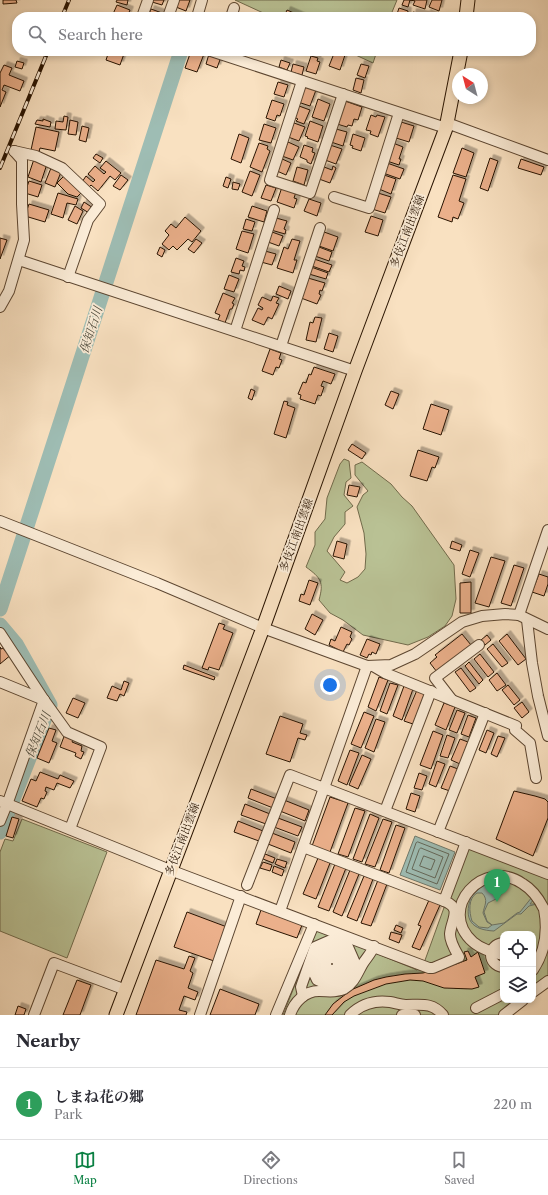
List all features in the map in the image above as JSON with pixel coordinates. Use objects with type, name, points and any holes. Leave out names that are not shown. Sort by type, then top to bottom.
[{"type":"main road","points":[[467,12],[468,0]]},
{"type":"main road","name":"多伎江南出雲線","points":[[116,1015],[262,628],[446,125],[460,56]]},
{"type":"street","points":[[144,12],[148,0]]},
{"type":"street","points":[[170,12],[174,0]]},
{"type":"street","points":[[198,12],[202,0]]},
{"type":"street","points":[[228,56],[399,113],[446,125],[548,160]]},
{"type":"street","points":[[302,81],[270,180],[310,193],[343,94]]},
{"type":"street","points":[[334,197],[369,208],[399,113]]},
{"type":"street","points":[[0,307],[9,291],[24,240],[22,160],[14,151],[36,156],[62,168],[100,204],[88,220],[68,277]]},
{"type":"street","points":[[235,331],[274,210]]},
{"type":"street","points":[[281,346],[320,228]]},
{"type":"street","points":[[19,260],[355,371]]},
{"type":"street","points":[[0,521],[157,583],[262,628],[370,666],[516,726],[515,730],[530,743],[536,778]]},
{"type":"street","points":[[548,530],[524,617],[538,696],[548,736]]},
{"type":"street","points":[[370,666],[391,665],[415,654],[462,622],[482,616],[505,614],[524,617],[548,629]]},
{"type":"street","points":[[0,633],[67,732],[101,747],[70,829]]},
{"type":"street","points":[[452,700],[435,678],[479,645]]},
{"type":"street","points":[[280,911],[370,666]]},
{"type":"street","points":[[0,682],[44,700]]},
{"type":"street","points":[[385,811],[431,691]]},
{"type":"street","points":[[0,821],[4,803],[44,700]]},
{"type":"street","points":[[438,832],[485,713]]},
{"type":"street","points":[[247,885],[290,775],[548,874]]},
{"type":"street","points":[[4,803],[170,870],[374,946],[424,967],[433,968],[459,958],[451,938],[462,901],[472,888],[481,880],[496,875],[517,879],[534,893],[545,913],[547,927],[545,946],[536,962]]},
{"type":"street","points":[[444,901],[466,842]]},
{"type":"street","points":[[303,847],[444,901],[451,905],[468,937],[482,948],[500,954]]},
{"type":"street","points":[[200,1015],[242,896]]},
{"type":"street","points":[[276,1015],[314,924]]},
{"type":"street","points":[[500,944],[496,945],[491,952],[493,962],[500,966]]},
{"type":"street","points":[[331,965],[332,992],[342,990],[351,983],[358,974],[363,963],[371,954],[374,946]]},
{"type":"street","points":[[312,956],[315,947],[331,965],[342,990]]},
{"type":"street","points":[[312,956],[331,965],[358,974]]},
{"type":"street","points":[[312,956],[331,965]]},
{"type":"street","points":[[34,1015],[54,963],[126,990]]},
{"type":"street","points":[[290,1015],[296,1003],[303,996],[313,992],[331,965]]},
{"type":"street","points":[[303,996],[301,988],[331,965]]},
{"type":"street","points":[[536,990],[548,981]]},
{"type":"street","points":[[476,1008],[500,996]]},
{"type":"street","points":[[350,1015],[363,1006],[378,1001],[404,1005],[430,1005],[444,1015]]},
{"type":"street","points":[[504,1015],[519,1003]]},
{"type":"street","points":[[402,1015],[415,1015]]},
{"type":"green space","points":[[235,0],[397,0],[392,12],[261,12]]},
{"type":"green space","points":[[358,56],[375,56],[373,63]]},
{"type":"green space","points":[[344,459],[349,461],[351,478],[346,482],[344,495],[353,506],[345,512],[345,524],[334,537],[327,551],[345,572],[340,580],[347,583],[358,577],[365,569],[366,554],[364,533],[357,507],[363,495],[368,491],[355,475],[355,465],[362,462],[391,484],[412,506],[454,565],[456,599],[452,616],[445,626],[428,637],[408,645],[363,635],[343,620],[330,613],[319,600],[321,589],[320,581],[315,574],[306,567],[315,545],[315,532],[325,519],[327,498],[340,464]]},
{"type":"green space","points":[[22,819],[107,852],[67,958],[0,931],[0,852],[5,839],[13,841]]},
{"type":"green space","points":[[467,844],[548,874],[548,976],[536,986],[536,931],[500,931],[500,1003],[514,1003],[500,1015],[283,1015],[316,932],[319,930],[417,970],[424,963]]},
{"type":"water","points":[[415,836],[455,852],[440,890],[400,875]]},
{"type":"water","points":[[485,883],[497,884],[501,888],[502,893],[498,898],[488,903],[484,912],[487,921],[492,925],[504,923],[517,913],[520,912],[532,897],[534,899],[530,904],[537,904],[529,906],[521,914],[517,914],[494,931],[480,928],[471,922],[468,912],[471,897]],"holes":[[[477,893],[482,893],[485,898],[486,903],[483,913],[487,922],[492,925],[488,928],[479,927],[472,921],[470,914],[471,902],[472,898]]]},
{"type":"building","points":[[3,0],[16,0],[17,3],[3,4]]},
{"type":"building","points":[[117,0],[128,0],[127,5],[116,2]]},
{"type":"building","points":[[153,0],[164,0],[162,5],[152,2]]},
{"type":"building","points":[[178,0],[190,0],[186,11],[176,7]]},
{"type":"building","points":[[404,0],[410,0],[408,7],[402,5]]},
{"type":"building","points":[[410,0],[427,0],[425,9],[413,5],[415,1]]},
{"type":"building","points":[[432,0],[442,0],[439,11],[429,7]]},
{"type":"building","points":[[117,5],[130,10],[129,12],[114,12]]},
{"type":"building","points":[[399,8],[408,11],[408,12],[398,12]]},
{"type":"building","points":[[151,9],[159,12],[150,12]]},
{"type":"building","points":[[107,56],[123,56],[120,65],[106,60]]},
{"type":"building","points":[[189,56],[203,56],[197,72],[185,68]]},
{"type":"building","points":[[208,56],[221,57],[217,68],[206,64]]},
{"type":"building","points":[[311,56],[318,58],[317,61],[320,62],[316,74],[306,71]]},
{"type":"building","points":[[333,56],[345,56],[340,70],[329,66]]},
{"type":"building","points":[[281,60],[290,63],[287,70],[279,67]]},
{"type":"building","points":[[17,61],[24,63],[22,69],[15,67]]},
{"type":"building","points":[[293,64],[304,67],[302,75],[291,72]]},
{"type":"building","points":[[361,64],[369,66],[365,78],[357,75]]},
{"type":"building","points":[[4,65],[12,68],[9,75],[24,81],[20,91],[4,85],[2,90],[6,92],[0,107],[0,73]]},
{"type":"building","points":[[356,78],[364,80],[361,93],[353,90]]},
{"type":"building","points":[[278,82],[288,85],[284,97],[274,94]]},
{"type":"building","points":[[305,86],[316,90],[310,106],[298,102]]},
{"type":"building","points":[[318,99],[330,104],[324,121],[312,117]]},
{"type":"building","points":[[272,100],[284,104],[280,116],[277,115],[275,121],[266,118]]},
{"type":"building","points":[[345,101],[362,107],[358,120],[354,119],[352,126],[348,125],[347,127],[337,124]]},
{"type":"building","points":[[299,106],[310,110],[304,124],[296,121],[298,119],[294,117]]},
{"type":"building","points":[[371,115],[376,117],[377,115],[385,117],[378,137],[370,134],[371,131],[366,130]]},
{"type":"building","points":[[64,116],[68,117],[66,130],[55,129],[56,121],[63,122]]},
{"type":"building","points":[[43,119],[51,122],[50,127],[35,124],[37,120],[43,121]]},
{"type":"building","points":[[70,120],[78,122],[76,135],[68,134]]},
{"type":"building","points":[[310,121],[323,126],[318,142],[305,136]]},
{"type":"building","points":[[401,122],[414,126],[409,142],[396,138]]},
{"type":"building","points":[[294,123],[305,127],[299,141],[288,137]]},
{"type":"building","points":[[264,124],[276,128],[271,143],[259,140]]},
{"type":"building","points":[[82,126],[89,128],[86,142],[79,140]]},
{"type":"building","points":[[36,127],[59,132],[55,151],[40,148],[39,152],[31,150]]},
{"type":"building","points":[[336,129],[347,132],[343,146],[331,142]]},
{"type":"building","points":[[239,134],[249,138],[241,163],[231,159]]},
{"type":"building","points":[[353,134],[365,138],[361,151],[352,148],[353,146],[350,145]]},
{"type":"building","points":[[288,142],[299,147],[293,160],[282,156]]},
{"type":"building","points":[[259,143],[268,146],[267,149],[270,151],[262,172],[250,167]]},
{"type":"building","points":[[393,143],[403,147],[399,159],[401,159],[399,165],[387,161]]},
{"type":"building","points":[[304,145],[313,148],[312,152],[315,153],[311,164],[307,162],[307,160],[300,157]]},
{"type":"building","points":[[330,145],[342,149],[336,164],[325,160]]},
{"type":"building","points":[[462,148],[474,153],[466,177],[453,173]]},
{"type":"building","points":[[96,154],[103,158],[100,163],[93,158]]},
{"type":"building","points":[[280,158],[291,163],[286,175],[277,171]]},
{"type":"building","points":[[490,158],[498,161],[488,191],[480,188]]},
{"type":"building","points":[[34,159],[47,164],[41,182],[28,177]]},
{"type":"building","points":[[521,159],[544,167],[541,175],[518,168]]},
{"type":"building","points":[[106,161],[121,173],[115,180],[110,176],[98,191],[91,185],[89,187],[82,182],[86,176],[93,182],[95,180],[88,174],[95,166],[104,174],[106,172],[100,168]]},
{"type":"building","points":[[387,163],[404,169],[400,179],[383,173]]},
{"type":"building","points":[[333,166],[336,168],[330,183],[319,179],[324,167],[332,170]]},
{"type":"building","points":[[297,167],[308,170],[304,185],[293,181]]},
{"type":"building","points":[[51,168],[61,172],[55,187],[45,183]]},
{"type":"building","points":[[250,171],[260,175],[252,196],[242,192]]},
{"type":"building","points":[[65,175],[83,191],[77,197],[68,194],[57,183]]},
{"type":"building","points":[[121,175],[128,180],[120,190],[113,186]]},
{"type":"building","points":[[384,175],[396,179],[391,194],[379,189]]},
{"type":"building","points":[[453,175],[466,179],[459,201],[464,203],[458,219],[453,217],[452,222],[438,217]]},
{"type":"building","points":[[226,177],[231,179],[228,188],[223,186]]},
{"type":"building","points":[[29,181],[42,185],[38,197],[25,193]]},
{"type":"building","points":[[233,182],[240,184],[238,190],[232,189]]},
{"type":"building","points":[[266,185],[276,188],[271,201],[261,198]]},
{"type":"building","points":[[282,187],[296,192],[294,198],[297,199],[294,208],[277,202]]},
{"type":"building","points":[[58,193],[78,199],[76,205],[67,203],[63,218],[51,214]]},
{"type":"building","points":[[378,193],[391,197],[385,213],[372,209]]},
{"type":"building","points":[[309,199],[321,203],[317,216],[304,211]]},
{"type":"building","points":[[84,202],[93,208],[89,213],[81,208]]},
{"type":"building","points":[[29,204],[49,210],[45,222],[25,216]]},
{"type":"building","points":[[75,206],[83,211],[77,224],[68,220]]},
{"type":"building","points":[[252,206],[267,211],[264,222],[248,217]]},
{"type":"building","points":[[371,216],[383,220],[378,236],[365,232]]},
{"type":"building","points":[[185,217],[201,231],[192,242],[188,239],[177,250],[173,246],[169,250],[162,244],[169,235],[165,231],[171,224],[176,228]]},
{"type":"building","points":[[276,218],[287,221],[284,229],[286,230],[285,234],[271,230]]},
{"type":"building","points":[[246,219],[255,222],[252,231],[243,229]]},
{"type":"building","points":[[242,231],[254,234],[248,253],[236,249]]},
{"type":"building","points":[[272,232],[283,236],[279,246],[268,242]]},
{"type":"building","points":[[324,232],[338,237],[333,251],[319,246]]},
{"type":"building","points":[[0,238],[7,240],[0,259]]},
{"type":"building","points":[[196,239],[202,243],[194,253],[188,249]]},
{"type":"building","points":[[292,239],[300,241],[294,260],[297,260],[293,273],[277,268],[284,247],[288,249]]},
{"type":"building","points":[[160,247],[165,250],[162,257],[157,254]]},
{"type":"building","points":[[319,247],[332,252],[329,261],[315,256]]},
{"type":"building","points":[[265,251],[276,254],[272,265],[261,262]]},
{"type":"building","points":[[236,258],[244,261],[242,266],[245,267],[244,271],[240,270],[239,274],[231,272]]},
{"type":"building","points":[[314,259],[332,265],[329,272],[312,266]]},
{"type":"building","points":[[311,267],[328,273],[326,279],[309,274]]},
{"type":"building","points":[[229,275],[239,279],[234,292],[224,289]]},
{"type":"building","points":[[308,278],[325,283],[322,291],[320,290],[319,294],[321,295],[317,304],[301,298]]},
{"type":"building","points":[[279,286],[291,291],[288,299],[276,294]]},
{"type":"building","points":[[223,293],[235,298],[232,303],[234,304],[232,309],[230,309],[225,323],[218,320],[220,315],[215,313]]},
{"type":"building","points":[[273,296],[279,298],[276,303],[279,304],[272,319],[268,317],[264,325],[252,320],[258,308],[262,310],[263,308],[258,305],[262,297],[271,301]]},
{"type":"building","points":[[315,317],[322,318],[316,342],[306,340],[310,322],[313,323]]},
{"type":"building","points":[[329,333],[338,336],[333,352],[324,349]]},
{"type":"building","points":[[270,349],[281,353],[279,359],[282,360],[279,368],[276,367],[273,375],[262,371]]},
{"type":"building","points":[[314,367],[335,374],[331,384],[323,381],[321,386],[324,387],[321,396],[318,395],[315,404],[300,399],[301,395],[298,394],[303,382],[306,383],[309,374],[311,375]]},
{"type":"building","points":[[251,389],[255,391],[252,400],[248,398]]},
{"type":"building","points":[[391,391],[399,394],[393,409],[385,405]]},
{"type":"building","points":[[284,401],[288,402],[287,405],[295,408],[286,438],[274,434]]},
{"type":"building","points":[[431,404],[449,410],[441,435],[423,429]]},
{"type":"building","points":[[352,444],[366,453],[362,459],[348,450]]},
{"type":"building","points":[[418,450],[439,457],[435,468],[432,467],[427,481],[410,476]]},
{"type":"building","points":[[349,485],[360,487],[357,497],[347,495]]},
{"type":"building","points":[[337,541],[347,544],[344,559],[333,556]]},
{"type":"building","points":[[452,541],[462,545],[460,551],[450,548]]},
{"type":"building","points":[[470,550],[479,553],[470,577],[462,574]]},
{"type":"building","points":[[491,557],[505,561],[489,607],[475,603]]},
{"type":"building","points":[[514,565],[524,568],[511,606],[501,603]]},
{"type":"building","points":[[539,574],[548,577],[548,584],[544,596],[532,592]]},
{"type":"building","points":[[309,580],[318,583],[310,605],[299,601],[301,594],[304,595]]},
{"type":"building","points":[[471,582],[471,613],[460,613],[460,583]]},
{"type":"building","points":[[312,614],[323,620],[315,635],[305,629]]},
{"type":"building","points":[[219,623],[225,625],[223,629],[233,633],[219,670],[209,667],[208,670],[202,668]]},
{"type":"building","points":[[341,627],[352,632],[350,637],[352,639],[349,645],[347,644],[343,652],[329,645],[331,639],[335,641]]},
{"type":"building","points":[[462,634],[471,645],[437,672],[430,663],[437,657],[435,655]]},
{"type":"building","points":[[507,634],[526,659],[518,665],[499,641]]},
{"type":"building","points":[[487,635],[491,640],[485,645],[481,640]]},
{"type":"building","points":[[367,639],[380,644],[376,654],[372,652],[367,658],[360,655]]},
{"type":"building","points":[[493,644],[508,663],[502,667],[487,649]]},
{"type":"building","points":[[0,647],[6,652],[8,650],[12,654],[0,664]]},
{"type":"building","points":[[480,654],[494,672],[488,677],[474,659]]},
{"type":"building","points":[[469,662],[483,680],[479,684],[465,666]]},
{"type":"building","points":[[184,665],[215,677],[214,680],[183,669]]},
{"type":"building","points":[[461,668],[476,688],[470,692],[455,672]]},
{"type":"building","points":[[497,673],[506,685],[497,691],[489,680]]},
{"type":"building","points":[[379,677],[388,680],[376,711],[368,707]]},
{"type":"building","points":[[124,681],[129,683],[124,696],[120,694],[117,701],[107,698],[112,686],[121,690]]},
{"type":"building","points":[[390,683],[398,685],[387,714],[380,711]]},
{"type":"building","points":[[508,685],[520,700],[514,705],[502,690]]},
{"type":"building","points":[[404,686],[413,689],[402,720],[393,716]]},
{"type":"building","points":[[417,690],[425,693],[413,724],[404,721]]},
{"type":"building","points":[[73,698],[85,703],[78,718],[66,713]]},
{"type":"building","points":[[522,702],[529,712],[522,718],[514,708]]},
{"type":"building","points":[[444,703],[455,707],[446,730],[435,725]]},
{"type":"building","points":[[457,710],[465,713],[457,733],[449,730]]},
{"type":"building","points":[[364,712],[374,716],[361,748],[351,744]]},
{"type":"building","points":[[468,715],[476,718],[469,737],[461,734]]},
{"type":"building","points":[[280,716],[303,724],[300,733],[307,735],[305,740],[298,738],[290,762],[266,754]]},
{"type":"building","points":[[376,719],[385,722],[374,752],[365,748]]},
{"type":"building","points":[[49,728],[56,730],[52,741],[57,743],[49,763],[37,758]]},
{"type":"building","points":[[487,730],[494,733],[486,753],[479,750]]},
{"type":"building","points":[[433,731],[443,735],[431,769],[420,765]]},
{"type":"building","points":[[65,734],[74,737],[72,742],[82,746],[81,751],[84,752],[81,759],[75,756],[76,753],[60,747]]},
{"type":"building","points":[[447,735],[455,738],[448,758],[440,756]]},
{"type":"building","points":[[498,736],[505,738],[497,757],[491,754]]},
{"type":"building","points":[[460,739],[468,742],[460,764],[451,760]]},
{"type":"building","points":[[350,750],[359,753],[347,785],[338,781]]},
{"type":"building","points":[[362,755],[371,759],[358,789],[349,785]]},
{"type":"building","points":[[437,761],[445,764],[436,787],[429,784]]},
{"type":"building","points":[[450,766],[458,769],[450,791],[441,788]]},
{"type":"building","points":[[40,772],[58,779],[60,775],[74,781],[70,788],[57,783],[54,790],[46,787],[45,791],[47,792],[44,799],[41,798],[37,807],[22,801],[31,779],[36,781]]},
{"type":"building","points":[[419,773],[427,776],[422,790],[414,788]]},
{"type":"building","points":[[251,789],[277,799],[273,808],[248,798]]},
{"type":"building","points":[[514,791],[545,799],[548,802],[548,818],[533,856],[496,839]]},
{"type":"building","points":[[411,793],[420,796],[415,812],[406,809]]},
{"type":"building","points":[[330,797],[348,803],[330,852],[312,846]]},
{"type":"building","points":[[284,800],[309,810],[305,821],[280,811]]},
{"type":"building","points":[[245,804],[270,814],[266,824],[241,815]]},
{"type":"building","points":[[355,808],[365,811],[348,857],[338,854]]},
{"type":"building","points":[[370,814],[379,818],[362,862],[353,859]]},
{"type":"building","points":[[12,817],[19,819],[13,838],[6,836]]},
{"type":"building","points":[[278,818],[302,827],[298,836],[274,827]]},
{"type":"building","points":[[383,819],[392,822],[375,867],[365,864]]},
{"type":"building","points":[[238,821],[263,831],[259,841],[234,832]]},
{"type":"building","points":[[396,825],[405,828],[389,873],[380,870]]},
{"type":"building","points":[[272,833],[295,842],[291,853],[268,844]]},
{"type":"building","points":[[265,854],[275,858],[273,863],[263,859]]},
{"type":"building","points":[[318,858],[330,863],[316,899],[303,894]]},
{"type":"building","points":[[277,859],[287,862],[285,868],[275,864]]},
{"type":"building","points":[[263,862],[272,865],[270,871],[260,868]]},
{"type":"building","points":[[335,864],[346,868],[329,911],[318,907]]},
{"type":"building","points":[[274,866],[284,870],[282,876],[272,872]]},
{"type":"building","points":[[350,870],[359,874],[342,916],[333,912]]},
{"type":"building","points":[[364,876],[373,879],[357,921],[347,917]]},
{"type":"building","points":[[378,880],[387,884],[371,926],[361,923]]},
{"type":"building","points":[[429,900],[440,905],[420,950],[412,947],[421,926],[418,925]]},
{"type":"building","points":[[261,910],[302,925],[297,938],[256,924]]},
{"type":"building","points":[[187,912],[227,927],[214,961],[174,947]]},
{"type":"building","points":[[396,925],[403,928],[401,933],[394,930]]},
{"type":"building","points":[[391,932],[402,935],[399,943],[389,939]]},
{"type":"building","points":[[468,951],[471,957],[478,952],[485,973],[475,977],[479,987],[472,989],[444,988],[423,981],[410,980],[386,984],[354,996],[344,1002],[332,1015],[325,1015],[333,1004],[351,990],[374,980],[386,977],[423,973],[456,964],[467,960],[464,952]]},
{"type":"building","points":[[189,956],[195,958],[190,971],[193,973],[188,988],[198,992],[195,1000],[184,996],[179,1010],[187,1012],[186,1015],[136,1015],[156,960],[184,969]]},
{"type":"building","points":[[77,980],[91,985],[80,1015],[63,1015]]},
{"type":"building","points":[[220,989],[259,1004],[255,1015],[210,1015]]},
{"type":"building","points":[[18,1006],[26,1009],[24,1015],[15,1015]]},
{"type":"waterway","name":"保知石川","points":[[0,609],[179,56]]},
{"type":"waterway","name":"保知石川","points":[[0,625],[16,644],[50,705],[0,832]]},
{"type":"railway","points":[[64,12],[69,0]]},
{"type":"railway","points":[[0,168],[46,56]]},
{"type":"place","name":"しまね花の郷","points":[[497,902]]}]
